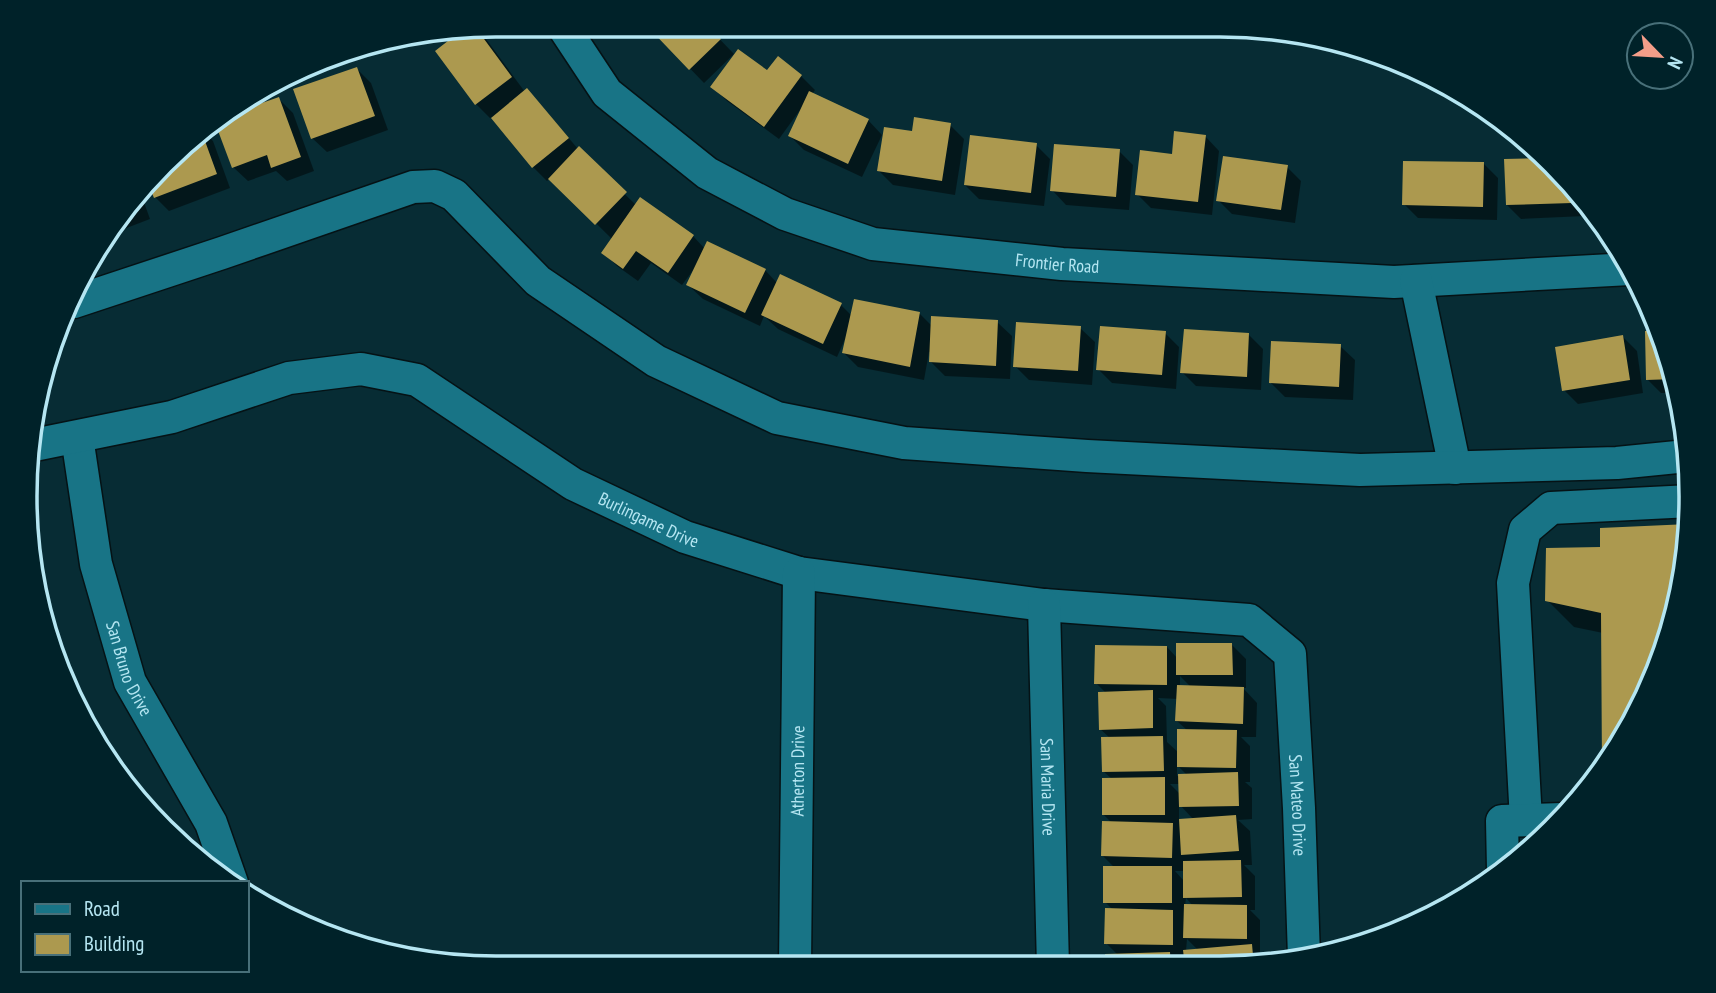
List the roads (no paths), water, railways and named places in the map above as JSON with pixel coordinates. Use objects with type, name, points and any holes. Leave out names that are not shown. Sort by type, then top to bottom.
[{"type":"street","name":"Frontier Road","points":[[570,37],[607,93],[708,173],[785,214],[873,244],[1062,264],[1394,282],[1619,270]]},
{"type":"street","points":[[81,300],[413,187],[435,186],[454,195],[538,281],[656,360],[777,418],[904,443],[1360,471],[1617,463],[1677,457]]},
{"type":"street","points":[[1416,281],[1455,468]]},
{"type":"street","name":"Burlingame Drive","points":[[40,445],[172,418],[289,378],[361,369],[417,380],[573,484],[685,537],[799,573],[1044,605],[1249,620],[1290,654]]},
{"type":"street","name":"San Bruno Drive","points":[[77,437],[96,564],[130,682],[211,823],[227,868]]},
{"type":"street","points":[[1526,820],[1513,583],[1525,530],[1551,508],[1679,503]]},
{"type":"street","name":"Atherton Drive","points":[[795,956],[799,573]]},
{"type":"street","name":"San Maria Drive","points":[[1044,605],[1053,956]]},
{"type":"street","name":"San Mateo Drive","points":[[1290,654],[1300,808],[1304,948]]},
{"type":"street","points":[[1503,858],[1502,821],[1547,819]]}]
